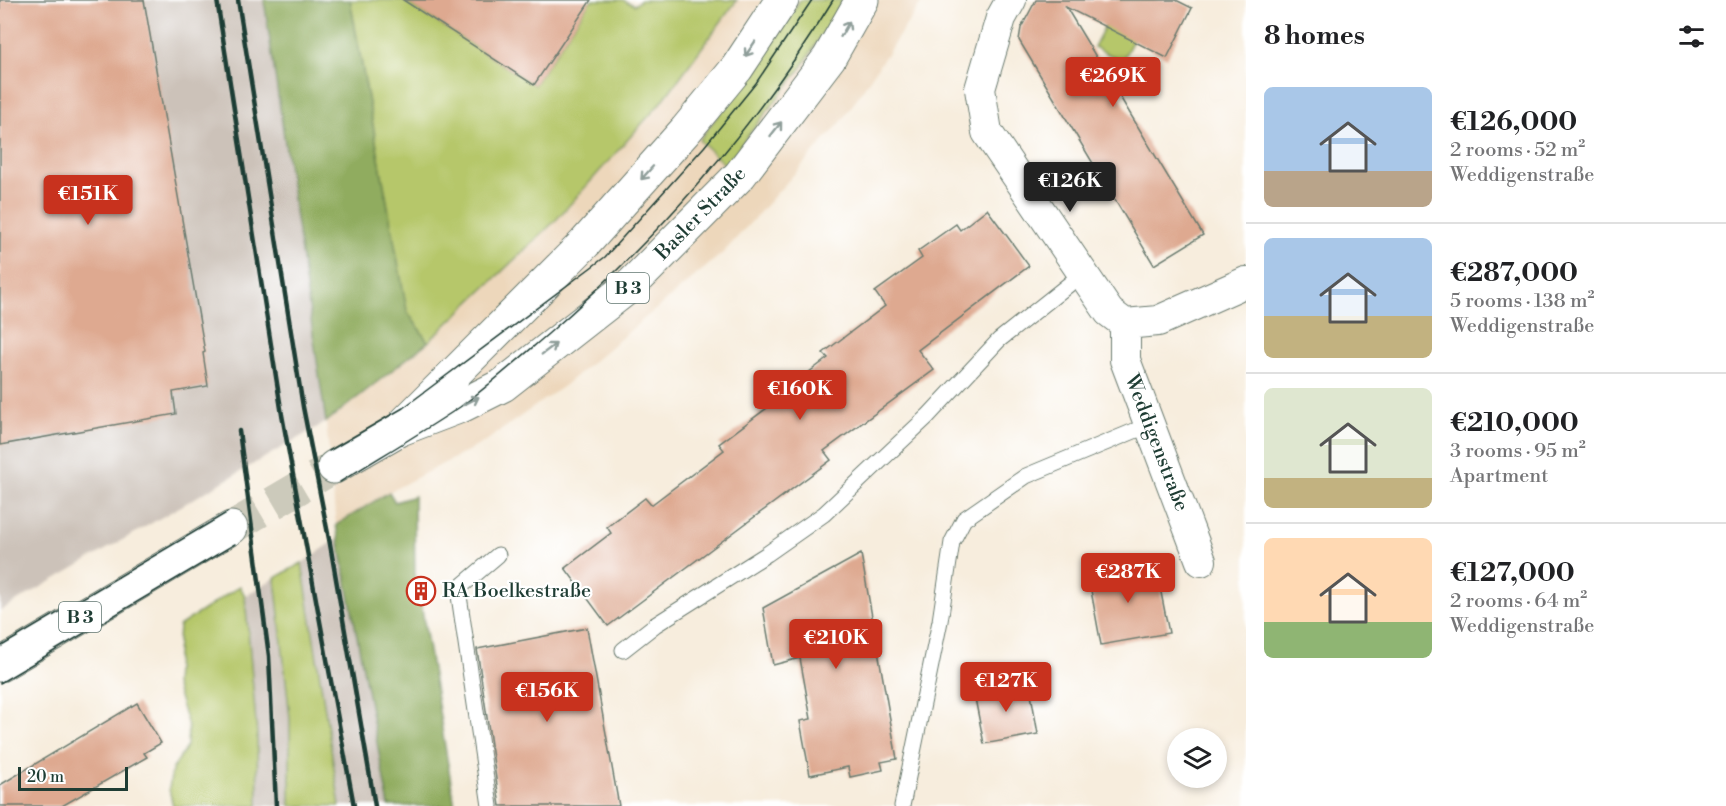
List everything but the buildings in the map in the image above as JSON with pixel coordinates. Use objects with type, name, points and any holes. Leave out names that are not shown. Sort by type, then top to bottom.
[{"type":"main road","name":"Basler Straße","points":[[398,430],[585,243],[686,130],[737,68],[782,0]]},
{"type":"main road","name":"Basler Straße","points":[[334,468],[398,430],[461,406],[503,385],[632,284],[740,175],[829,57],[862,0]]},
{"type":"main road","name":"B 3","points":[[0,665],[231,528]]},
{"type":"street","points":[[1011,0],[1001,18],[981,89],[987,132],[1109,312],[1125,324],[1158,321],[1246,282]]},
{"type":"street","name":"Weddigenstraße","points":[[1125,324],[1125,360],[1201,561]]},
{"type":"lane","points":[[623,650],[655,625],[767,555],[824,514],[928,416],[999,340],[1082,274]]},
{"type":"lane","points":[[902,806],[940,621],[952,542],[964,519],[1026,476],[1151,424]]},
{"type":"lane","points":[[490,806],[458,589],[498,555]]},
{"type":"shaded area","points":[[0,0],[264,0],[326,422],[0,611]]},
{"type":"shaded area","points":[[737,0],[800,0],[765,54],[843,0],[923,0],[841,122],[724,252],[565,385],[483,443],[389,492],[336,525],[326,422],[428,342],[556,220],[664,99]]},
{"type":"shaded area","points":[[339,538],[389,806],[340,806],[302,563]]},
{"type":"shaded area","points":[[275,578],[290,718],[290,806],[258,806],[257,734],[245,596]]},
{"type":"green space","points":[[264,0],[350,0],[407,311],[428,342],[326,422]]},
{"type":"green space","points":[[350,0],[403,0],[534,85],[591,0],[623,0],[634,5],[641,0],[737,0],[664,99],[556,220],[428,342],[407,311]]},
{"type":"green space","points":[[800,0],[843,0],[802,67],[725,165],[699,140],[765,54]]},
{"type":"green space","points":[[1118,0],[1154,0],[1122,61],[1094,47]]},
{"type":"green space","points":[[389,492],[395,502],[414,496],[415,583],[418,603],[421,603],[455,806],[389,806],[336,525]]},
{"type":"green space","points":[[302,563],[340,806],[290,806],[290,718],[275,578]]},
{"type":"green space","points":[[240,586],[245,596],[257,734],[258,806],[173,806],[169,789],[172,770],[187,746],[188,726],[175,684],[179,626]]},
{"type":"tunnel","points":[[231,528],[334,467]]},
{"type":"tram line","points":[[329,451],[403,408],[605,257],[704,147],[756,83],[812,0]]},
{"type":"tram line","points":[[340,482],[471,399],[548,334],[629,259],[703,178],[772,92],[833,0]]},
{"type":"tram line","points":[[0,647],[228,512]]},
{"type":"tram line","points":[[0,683],[235,544]]},
{"type":"railway","points":[[217,0],[282,415],[354,806]]},
{"type":"railway","points":[[238,0],[303,407],[330,544],[375,806]]},
{"type":"railway","points":[[239,431],[269,656],[276,806]]},
{"type":"place","name":"RA Boelkestraße","points":[[421,591]]}]
